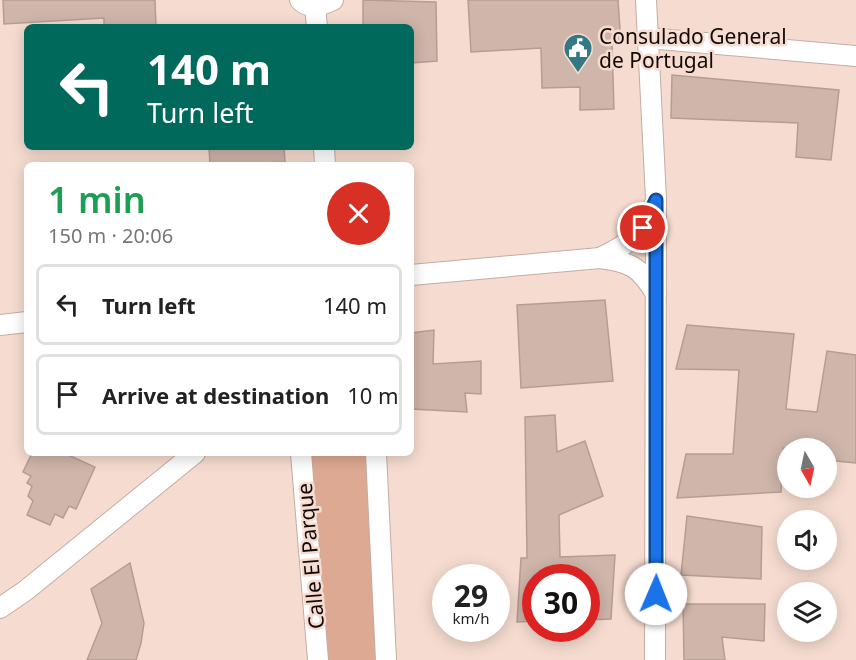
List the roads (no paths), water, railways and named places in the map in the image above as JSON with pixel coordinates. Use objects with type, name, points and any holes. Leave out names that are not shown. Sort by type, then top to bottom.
[{"type":"street","points":[[646,0],[656,200],[655,660]]},
{"type":"street","points":[[316,2],[317,24]]},
{"type":"street","points":[[647,38],[856,56]]},
{"type":"street","points":[[600,258],[629,243],[636,236],[648,220],[656,200]]},
{"type":"street","points":[[414,275],[600,258],[628,263],[647,278],[656,294]]},
{"type":"street","points":[[0,325],[24,322]]},
{"type":"street","points":[[0,608],[26,591],[191,456]]},
{"type":"street","name":"Calle El Parque","points":[[301,456],[318,660]]},
{"type":"street","points":[[376,456],[386,660]]},
{"type":"place","name":"Consulado General de Portugal","points":[[578,74]]}]
